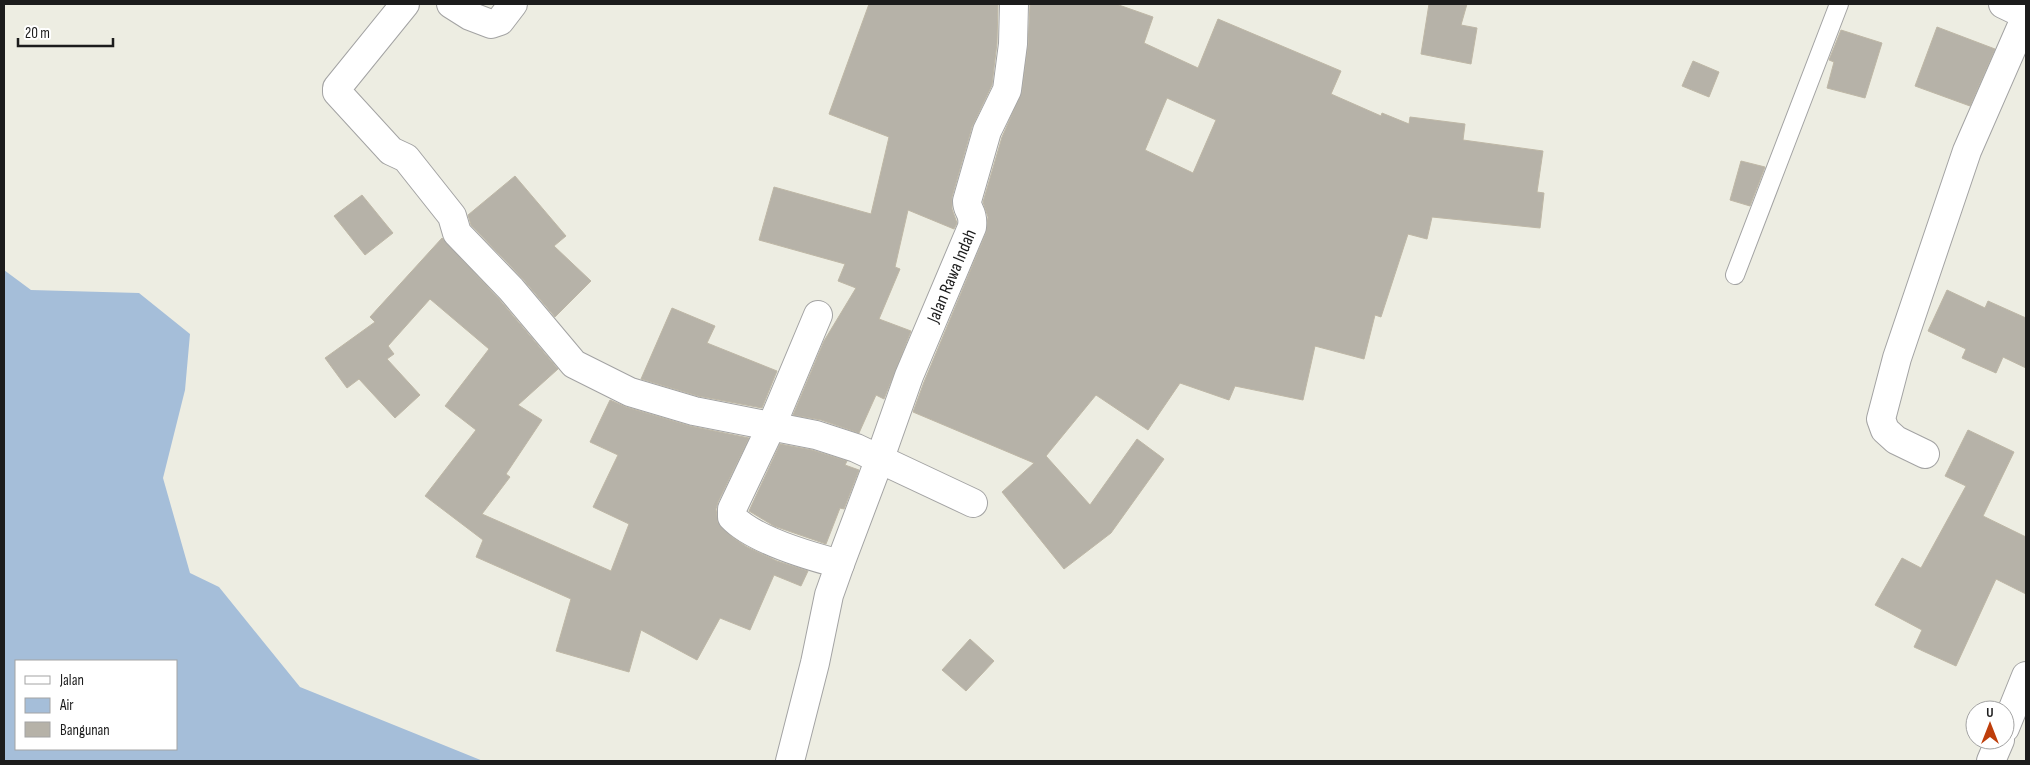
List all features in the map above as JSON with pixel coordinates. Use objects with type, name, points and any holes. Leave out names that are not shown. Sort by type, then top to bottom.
[{"type":"street","points":[[405,4],[337,88],[337,92],[390,151],[406,158],[452,216],[457,233],[511,288],[574,364],[630,392],[694,411],[816,435],[856,448],[973,504]]},
{"type":"street","points":[[451,4],[470,16],[491,24],[500,21],[513,4]]},
{"type":"street","name":"Jalan Rawa Indah","points":[[790,761],[815,663],[829,595],[909,376],[972,227],[973,216],[967,201],[987,131],[1007,90],[1014,4]]},
{"type":"street","points":[[1925,454],[1896,440],[1885,430],[1881,418],[1897,358],[1967,151],[2026,16],[2003,4]]},
{"type":"street","points":[[818,315],[770,427],[732,509],[732,517],[741,526],[754,534],[813,557],[840,564]]},
{"type":"street","points":[[2015,703],[2026,676]]},
{"type":"lane","points":[[1735,275],[1840,4]]},
{"type":"water","points":[[4,270],[31,290],[139,293],[190,334],[185,390],[163,478],[190,573],[219,587],[300,687],[483,761],[4,761]]},
{"type":"building","points":[[869,4],[998,4],[997,43],[992,85],[972,127],[952,197],[952,209],[957,223],[954,229],[908,210],[895,267],[900,269],[879,319],[911,331],[884,399],[876,395],[859,433],[821,420],[793,415],[824,341],[856,288],[838,281],[845,264],[759,240],[774,187],[871,214],[889,137],[829,114]]},
{"type":"building","points":[[1030,4],[1116,4],[1153,17],[1144,43],[1198,68],[1218,19],[1341,71],[1331,94],[1381,116],[1382,113],[1409,124],[1410,117],[1465,124],[1463,140],[1543,151],[1537,192],[1544,193],[1540,228],[1432,217],[1427,239],[1408,234],[1381,317],[1375,315],[1364,359],[1315,346],[1303,400],[1235,386],[1229,400],[1180,383],[1148,430],[1096,395],[1046,456],[1090,505],[1137,439],[1164,459],[1111,533],[1064,569],[1002,492],[1034,463],[913,412],[986,233],[988,217],[983,202],[1002,137],[1022,92],[1028,46]],"holes":[[[1167,98],[1216,120],[1193,173],[1145,150]]]},
{"type":"building","points":[[1429,4],[1467,4],[1461,25],[1477,28],[1471,64],[1421,54]]},
{"type":"building","points":[[1937,27],[1995,49],[1970,106],[1915,86]]},
{"type":"building","points":[[1841,30],[1882,43],[1865,98],[1827,88],[1834,62],[1829,60]]},
{"type":"building","points":[[1693,61],[1719,72],[1709,97],[1682,86]]},
{"type":"building","points":[[1741,161],[1765,167],[1750,206],[1730,200]]},
{"type":"building","points":[[515,176],[566,236],[554,246],[591,281],[555,317],[522,278],[471,225],[468,215]]},
{"type":"building","points":[[362,195],[393,233],[365,255],[334,216]]},
{"type":"building","points":[[442,238],[499,299],[558,369],[518,405],[542,420],[506,474],[510,477],[482,514],[611,571],[629,524],[593,507],[618,455],[590,442],[610,400],[626,407],[690,426],[749,438],[718,502],[716,509],[718,523],[732,537],[747,547],[777,561],[808,571],[801,586],[774,575],[750,630],[720,618],[697,660],[641,630],[629,672],[556,651],[571,599],[476,557],[483,540],[425,496],[476,430],[445,406],[489,349],[430,299],[388,346],[394,354],[387,359],[420,395],[395,418],[359,379],[347,388],[325,358],[375,322],[370,317]]},
{"type":"building","points":[[1947,290],[1985,308],[1988,301],[2026,318],[2026,368],[2003,357],[1996,373],[1962,358],[1966,349],[1928,331]]},
{"type":"building","points":[[672,308],[715,326],[707,343],[777,371],[762,408],[698,396],[641,379]]},
{"type":"building","points":[[1968,430],[2014,452],[1983,516],[2026,537],[2026,594],[1996,579],[1956,666],[1914,647],[1922,630],[1875,605],[1902,558],[1921,568],[1966,486],[1945,476]]},
{"type":"building","points":[[780,444],[812,450],[847,461],[845,465],[859,470],[844,509],[840,508],[826,544],[774,526],[749,511]]},
{"type":"building","points":[[970,639],[994,661],[966,691],[942,670]]}]
